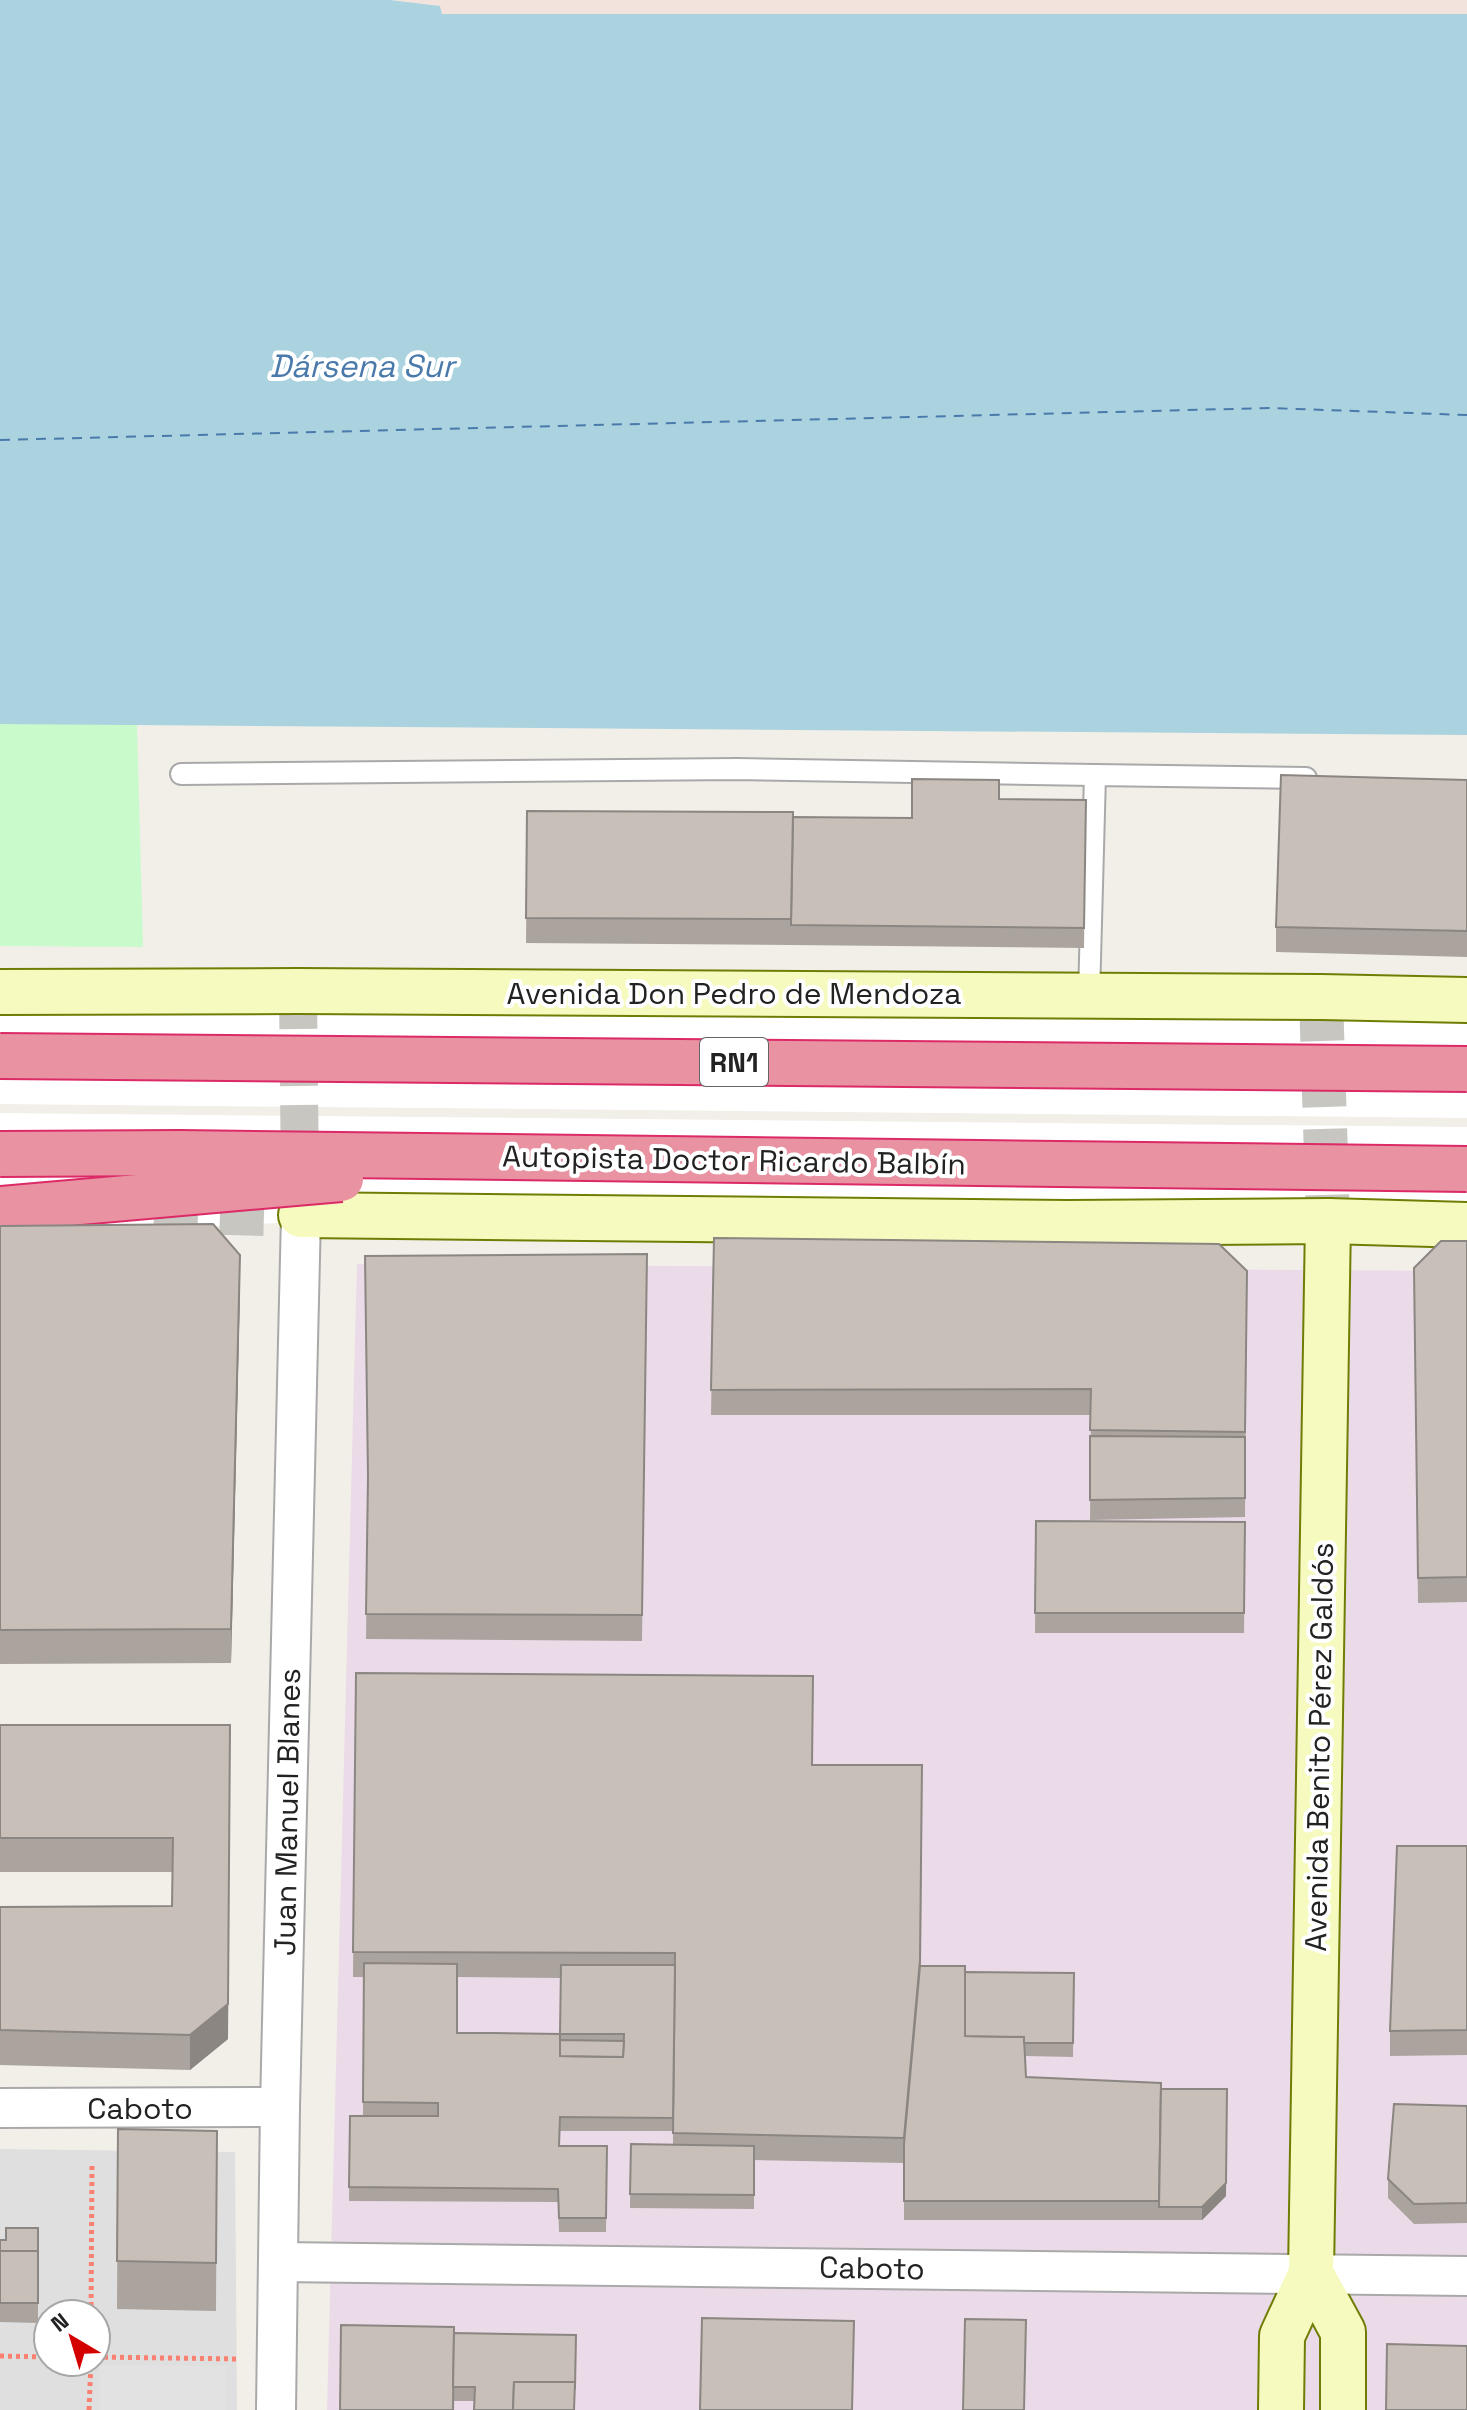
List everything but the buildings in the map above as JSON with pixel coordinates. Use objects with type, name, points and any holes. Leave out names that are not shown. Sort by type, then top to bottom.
[{"type":"highway","name":"RN1","points":[[0,1056],[1467,1069]]},
{"type":"highway","name":"Autopista Doctor Ricardo Balbín","points":[[0,1154],[180,1153],[1467,1169]]},
{"type":"highway","points":[[0,1209],[591,1158]]},
{"type":"main road","name":"Avenida Don Pedro de Mendoza","points":[[0,992],[298,991],[1467,1000]]},
{"type":"main road","points":[[301,1215],[1068,1223],[1328,1221],[1467,1225]]},
{"type":"main road","name":"Avenida Benito Pérez Galdós","points":[[1281,2410],[1282,2336],[1311,2273],[1328,1221]]},
{"type":"main road","name":"Avenida Benito Pérez Galdós","points":[[1311,2273],[1343,2332],[1343,2410]]},
{"type":"street","name":"Juan Manuel Blanes","points":[[276,2410],[301,1215]]},
{"type":"street","name":"Caboto","points":[[0,2108],[280,2107]]},
{"type":"street","name":"Caboto","points":[[278,2262],[1467,2276]]},
{"type":"lane","points":[[181,774],[737,769],[1327,778]]},
{"type":"lane","points":[[1089,996],[1095,775]]},
{"type":"path","points":[[91,2298],[92,2165]]},
{"type":"path","points":[[0,2356],[32,2357]]},
{"type":"path","points":[[112,2357],[244,2359]]},
{"type":"path","points":[[89,2410],[90,2378]]},
{"type":"shaded area","points":[[391,0],[1467,0],[1467,14],[441,14],[440,6]]},
{"type":"shaded area","points":[[357,1264],[1467,1271],[1467,2410],[327,2410]]},
{"type":"shaded area","points":[[0,2149],[235,2152],[237,2410],[0,2410]]},
{"type":"shaded area","points":[[112,2365],[226,2366],[226,2410],[100,2410],[100,2378],[112,2378]]},
{"type":"green space","points":[[0,724],[137,724],[143,947],[0,946]]},
{"type":"water","name":"Dársena Sur","points":[[0,0],[390,0],[440,6],[442,14],[1467,14],[1467,735],[0,724]]},
{"type":"pier","points":[[0,1004],[1467,1021],[1467,1118],[0,1104]]},
{"type":"pier","points":[[0,1113],[1467,1127],[1467,1211],[551,1208],[0,1238]]},
{"type":"ferry route","points":[[0,440],[1270,408],[1467,415]]},
{"type":"tunnel","points":[[298,991],[300,1184]]},
{"type":"tunnel","points":[[1321,997],[1328,1221]]},
{"type":"tunnel","points":[[154,1211],[301,1215]]}]
